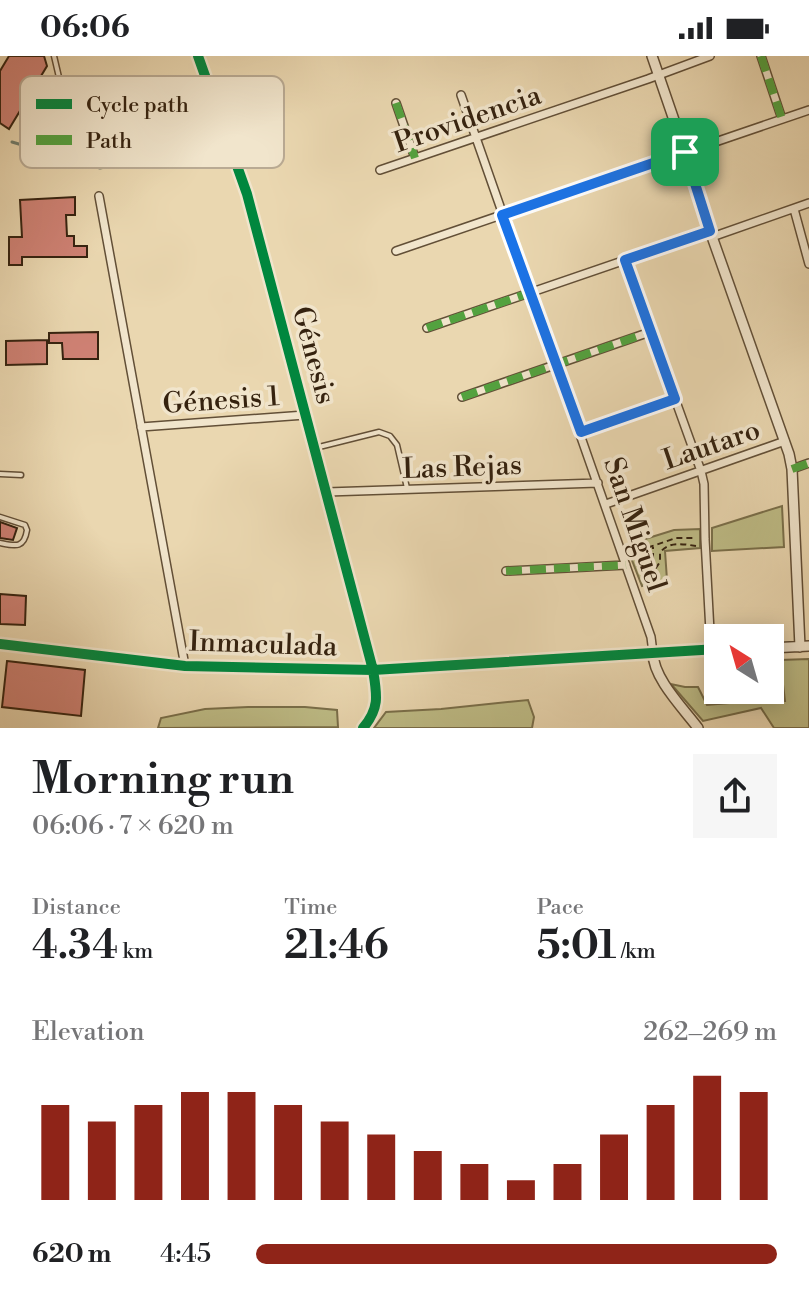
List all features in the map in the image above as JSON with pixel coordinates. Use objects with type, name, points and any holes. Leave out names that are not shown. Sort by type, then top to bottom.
[{"type":"street","name":"Génesis","points":[[198,56],[205,76]]},
{"type":"street","points":[[652,56],[792,469],[804,646],[784,647]]},
{"type":"street","name":"Providencia","points":[[380,170],[710,56]]},
{"type":"street","points":[[761,56],[782,119]]},
{"type":"street","name":"San Miguel","points":[[461,95],[606,504],[651,637],[653,653]]},
{"type":"street","points":[[396,103],[415,158]]},
{"type":"street","points":[[396,251],[809,110]]},
{"type":"street","name":"Génesis","points":[[238,168],[373,670],[376,705],[363,728]]},
{"type":"street","name":"Inmaculada","points":[[99,196],[185,666]]},
{"type":"street","points":[[427,328],[625,260],[809,203]]},
{"type":"street","points":[[794,209],[809,264]]},
{"type":"street","points":[[625,260],[701,471],[713,624]]},
{"type":"street","points":[[462,397],[650,332]]},
{"type":"street","points":[[581,432],[675,399]]},
{"type":"street","name":"Génesis 1","points":[[141,427],[305,415]]},
{"type":"street","name":"Lautaro","points":[[606,504],[785,441]]},
{"type":"street","points":[[792,469],[809,463]]},
{"type":"street","name":"Las Rejas","points":[[327,492],[598,483]]},
{"type":"street","points":[[506,571],[625,560]]},
{"type":"street","name":"Inmaculada","points":[[0,644],[185,666],[373,670],[704,651]]},
{"type":"street","points":[[653,653],[658,675],[698,728]]},
{"type":"lane","points":[[54,56],[59,76]]},
{"type":"lane","points":[[315,448],[379,432],[390,436],[397,445],[408,490]]},
{"type":"lane","points":[[0,474],[21,475]]},
{"type":"lane","points":[[0,517],[25,525],[27,530],[25,540],[19,545],[0,543]]},
{"type":"path","points":[[625,560],[634,552],[676,538],[705,543]]},
{"type":"path","points":[[634,552],[637,565],[646,576],[660,562],[661,550],[667,546],[705,543]]},
{"type":"path","points":[[653,546],[653,572]]},
{"type":"shaded area","points":[[782,506],[784,547],[712,551],[712,528]]},
{"type":"shaded area","points":[[700,529],[700,548],[665,551],[667,580],[642,586],[626,545],[674,530]]},
{"type":"shaded area","points":[[809,659],[809,728],[774,728],[761,708],[703,721],[671,684],[698,687],[707,705],[784,704],[784,660]]},
{"type":"shaded area","points":[[528,700],[534,717],[532,728],[374,728],[386,712]]},
{"type":"shaded area","points":[[205,709],[337,710],[338,727],[158,728],[161,718]]},
{"type":"building","points":[[9,56],[44,56],[47,66],[41,76],[20,76],[20,111],[9,129],[0,123],[0,71]]},
{"type":"building","points":[[75,197],[75,215],[66,215],[67,236],[74,236],[74,246],[87,246],[87,257],[22,257],[22,265],[9,265],[9,237],[22,237],[20,200]]},
{"type":"building","points":[[98,332],[98,359],[63,359],[62,343],[49,343],[49,333]]},
{"type":"building","points":[[47,340],[47,364],[6,365],[6,341]]},
{"type":"building","points":[[0,522],[17,528],[13,540],[0,538]]},
{"type":"building","points":[[0,594],[26,596],[25,625],[0,624]]},
{"type":"building","points":[[7,661],[85,670],[81,716],[2,707]]},
{"type":"waterway","points":[[12,142],[20,144]]},
{"type":"marked path","points":[[761,56],[782,119]]},
{"type":"marked path","points":[[396,103],[415,158]]},
{"type":"marked path","points":[[427,328],[529,293]]},
{"type":"marked path","points":[[462,397],[650,332]]},
{"type":"marked path","points":[[581,432],[675,399]]},
{"type":"marked path","points":[[792,469],[809,463]]},
{"type":"marked path","points":[[506,571],[626,565]]},
{"type":"cycle path","points":[[198,56],[205,76]]},
{"type":"cycle path","points":[[238,168],[373,670],[376,701],[363,728]]},
{"type":"cycle path","points":[[0,644],[185,666],[373,670],[704,650]]},
{"type":"route","points":[[685,152],[710,231],[625,260],[675,399],[581,432],[502,215],[685,152]]}]
